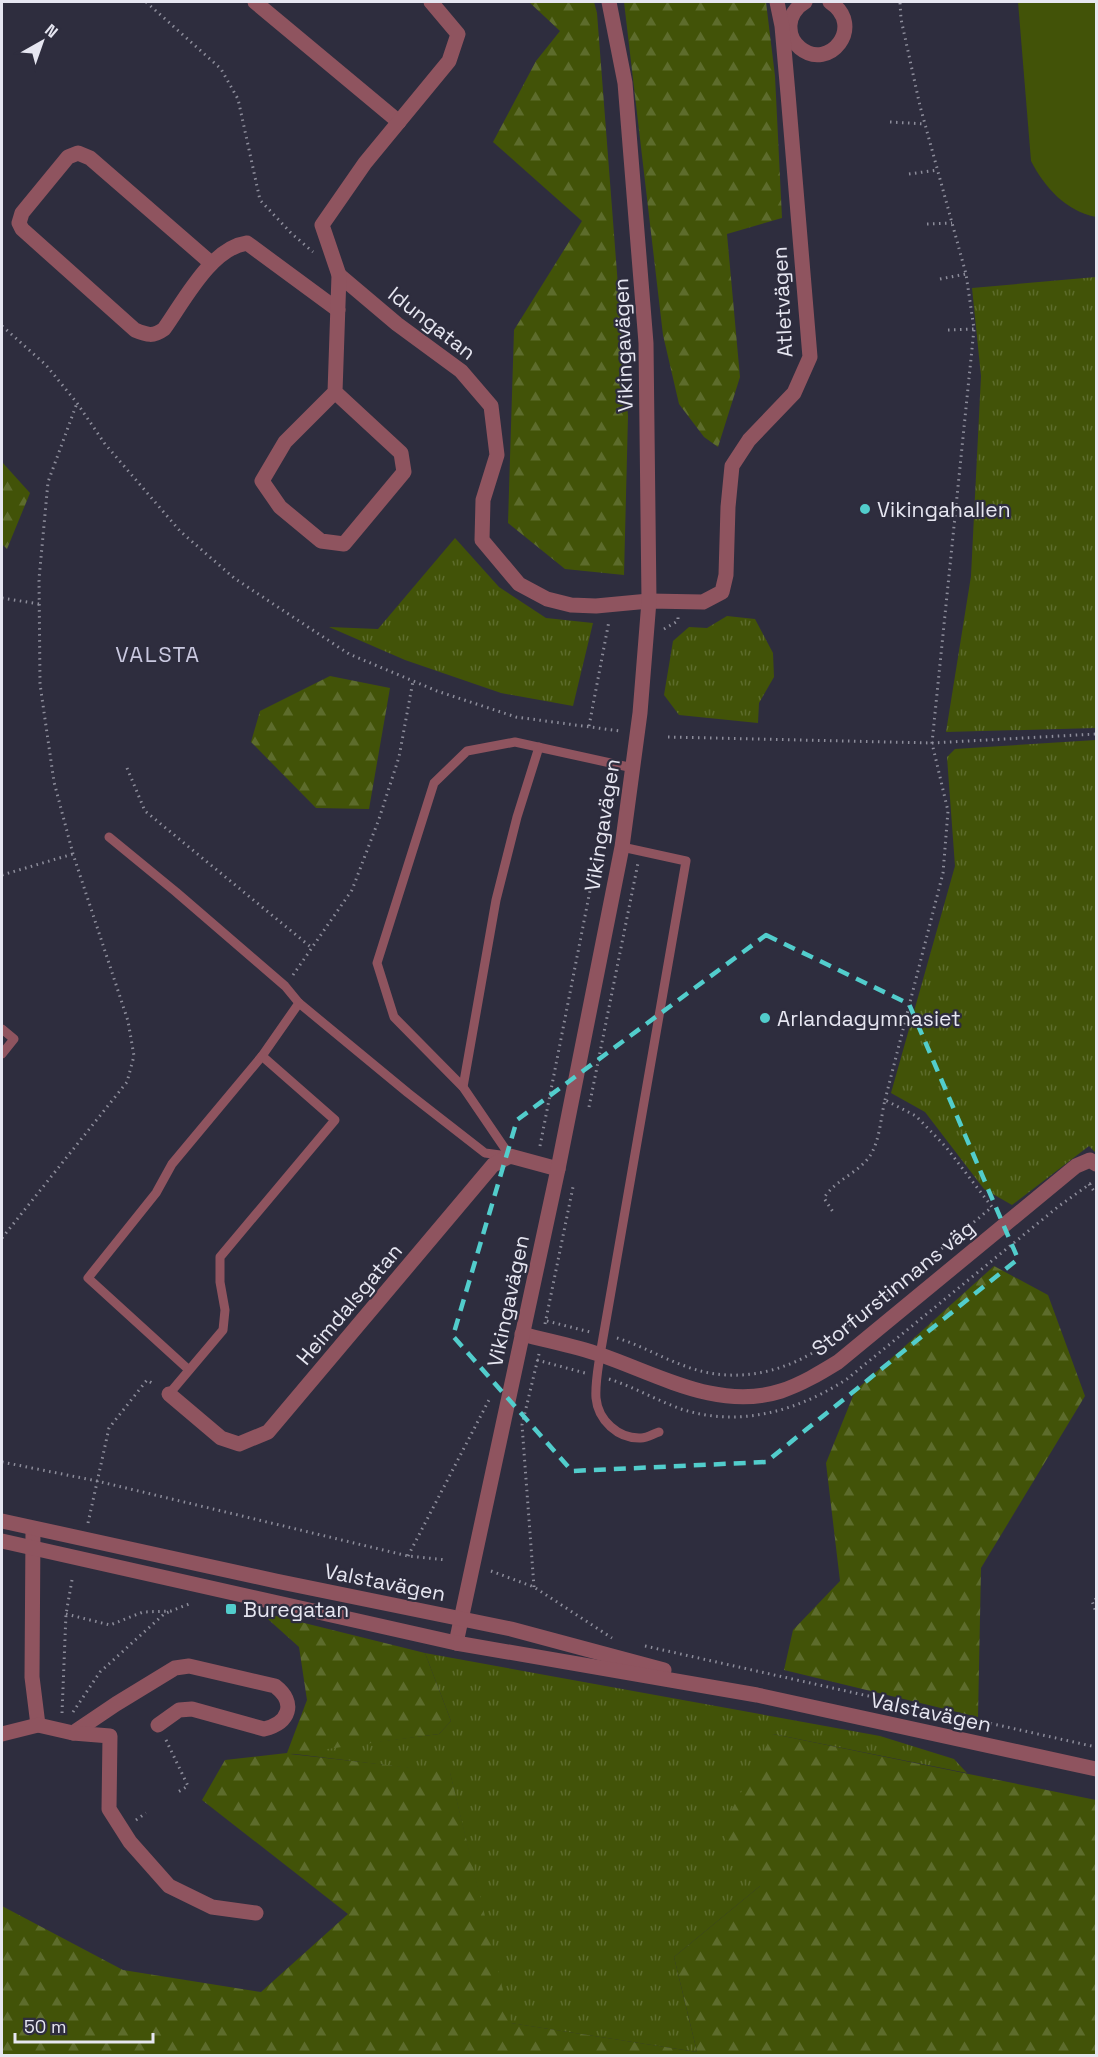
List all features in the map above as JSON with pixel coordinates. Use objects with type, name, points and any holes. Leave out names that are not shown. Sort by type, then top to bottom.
[{"type":"street","points":[[255,2],[399,122]]},
{"type":"street","points":[[335,392],[401,453],[404,472],[344,544],[321,542],[280,507],[262,481],[285,442],[335,392],[339,275],[322,225],[365,163],[449,61],[458,34],[431,2]]},
{"type":"street","name":"Vikingavägen","points":[[456,1643],[558,1168],[622,847],[640,713],[649,601],[645,332],[625,83],[609,2]]},
{"type":"street","name":"Atletvägen","points":[[649,601],[703,602],[722,592],[726,575],[732,466],[749,440],[794,393],[810,357],[784,52],[777,2]]},
{"type":"street","points":[[805,2],[796,9],[791,17],[791,35],[802,50],[820,54]]},
{"type":"street","points":[[784,52],[820,54],[836,47],[845,31],[842,14],[830,2]]},
{"type":"street","points":[[211,262],[90,158],[78,153],[68,157],[22,213],[19,224],[135,330],[147,335],[156,334],[164,329],[211,262],[236,245],[247,243],[338,310]]},
{"type":"street","name":"Idungatan","points":[[339,275],[397,324],[461,371],[491,406],[497,455],[483,500],[482,540],[519,584],[547,599],[571,605],[613,605],[649,601]]},
{"type":"street","points":[[510,1156],[558,1168]]},
{"type":"street","name":"Heimdalsgatan","points":[[169,1394],[221,1438],[239,1444],[268,1432],[493,1165],[510,1156]]},
{"type":"street","name":"Storfurstinnans väg","points":[[522,1334],[600,1355],[682,1387],[715,1395],[745,1397],[780,1391],[811,1378],[838,1362],[1076,1167],[1090,1160],[1096,1164]]},
{"type":"street","name":"Valstavägen","points":[[2,1521],[33,1530],[511,1629],[757,1695]]},
{"type":"street","points":[[33,1530],[32,1677],[38,1725]]},
{"type":"street","name":"Valstavägen","points":[[2,1541],[456,1643],[757,1695],[1096,1769]]},
{"type":"street","points":[[68,1731],[174,1668],[189,1666],[275,1686],[285,1694],[288,1706],[284,1719],[275,1726],[264,1729],[192,1709],[179,1710],[159,1725]]},
{"type":"street","points":[[2,1734],[38,1725],[110,1736],[109,1809],[130,1842],[169,1886],[212,1907],[256,1913]]},
{"type":"lane","points":[[510,1156],[463,1087],[394,1017],[377,963],[434,783],[467,751],[515,742],[633,768]]},
{"type":"lane","points":[[463,1087],[496,900],[517,817],[539,747]]},
{"type":"lane","points":[[109,837],[285,986],[299,1003],[408,1093],[485,1153],[510,1156]]},
{"type":"lane","points":[[622,847],[686,861],[603,1335],[596,1396],[599,1411],[606,1423],[617,1432],[630,1437],[643,1438],[659,1432]]},
{"type":"lane","points":[[189,1370],[88,1278],[156,1193],[172,1164],[262,1056],[299,1003]]},
{"type":"lane","points":[[2,1029],[14,1039],[2,1054]]},
{"type":"lane","points":[[169,1394],[224,1330],[225,1310],[220,1282],[220,1257],[335,1120],[262,1056]]},
{"type":"path","points":[[146,2],[220,69],[238,99],[260,200],[291,233],[315,254]]},
{"type":"path","points":[[833,1212],[824,1197],[831,1186],[865,1163],[873,1151],[943,873],[948,811],[932,743],[974,329],[966,274],[925,124],[901,19],[900,2]]},
{"type":"path","points":[[890,122],[925,124]]},
{"type":"path","points":[[909,174],[938,170]]},
{"type":"path","points":[[927,224],[952,223]]},
{"type":"path","points":[[940,279],[966,274]]},
{"type":"path","points":[[2,326],[46,365],[77,403],[105,444],[180,531],[234,578],[350,654],[437,691],[516,717],[622,732]]},
{"type":"path","points":[[948,330],[974,329]]},
{"type":"path","points":[[2,1238],[127,1082],[134,1056],[128,1021],[73,854],[54,782],[40,684],[39,579],[48,482],[77,403]]},
{"type":"path","points":[[2,598],[39,604]]},
{"type":"path","points":[[589,726],[613,605]]},
{"type":"path","points":[[285,986],[352,890],[380,819],[399,757],[413,681]]},
{"type":"path","points":[[668,737],[932,743],[1096,734]]},
{"type":"path","points":[[127,768],[145,811],[312,948]]},
{"type":"path","points":[[2,875],[73,854]]},
{"type":"path","points":[[546,1321],[626,1341],[706,1373],[757,1374],[808,1357],[992,1207],[946,1147],[916,1116],[885,1100]]},
{"type":"path","points":[[537,1360],[626,1384],[681,1408],[706,1415],[739,1417],[769,1414],[799,1405],[829,1391],[847,1379],[1059,1206],[1096,1179]]},
{"type":"path","points":[[1089,1184],[1096,1194]]},
{"type":"path","points":[[87,1528],[109,1428],[147,1380],[169,1394]]},
{"type":"path","points":[[522,1425],[534,1587]]},
{"type":"path","points":[[2,1462],[96,1480],[408,1556],[447,1560]]},
{"type":"path","points":[[491,1571],[534,1587],[614,1639]]},
{"type":"path","points":[[68,1731],[63,1655],[66,1614],[72,1580]]},
{"type":"path","points":[[1096,1599],[1092,1601],[1096,1612]]},
{"type":"path","points":[[68,1731],[100,1672],[164,1614],[189,1604]]},
{"type":"path","points":[[66,1614],[110,1625],[143,1612],[171,1611]]},
{"type":"path","points":[[637,1644],[1096,1747]]},
{"type":"path","points":[[159,1725],[188,1786],[178,1792]]},
{"type":"highlighted area","points":[[766,935],[909,1004],[1018,1259],[766,1462],[572,1471],[453,1336],[517,1120]]},
{"type":"green space","points":[[529,2],[594,2],[597,13],[628,416],[624,575],[565,569],[508,523],[514,330],[582,221],[493,142],[536,61],[560,31]]},
{"type":"green space","points":[[624,2],[766,2],[775,76],[782,218],[727,234],[740,377],[718,447],[704,437],[679,404],[663,335]]},
{"type":"green space","points":[[1018,2],[1096,2],[1096,217],[1075,210],[1057,197],[1031,161]]},
{"type":"green space","points":[[1096,277],[1096,728],[946,732],[971,576],[981,376],[972,288]]},
{"type":"green space","points":[[2,462],[30,493],[7,549],[2,544]]},
{"type":"green space","points":[[455,538],[499,587],[546,618],[593,623],[573,706],[501,693],[405,660],[329,627],[378,629]]},
{"type":"green space","points":[[727,616],[755,619],[773,653],[774,677],[759,703],[758,723],[679,715],[664,695],[673,641],[689,627],[707,628]]},
{"type":"green space","points":[[330,676],[390,688],[369,809],[316,808],[251,742],[260,711]]},
{"type":"green space","points":[[1096,740],[1096,1153],[1089,1146],[1012,1205],[984,1189],[925,1112],[891,1093],[955,866],[947,757],[955,749]]},
{"type":"green space","points":[[994,1266],[1048,1295],[1085,1396],[981,1568],[978,1717],[784,1670],[793,1630],[840,1581],[826,1463],[855,1391]]},
{"type":"green space","points":[[260,1612],[425,1653],[451,1721],[439,1734],[290,1754],[450,1772],[511,2023],[697,2052],[674,1957],[760,1886],[720,1831],[773,1734],[1096,1800],[1096,2055],[2,2055],[2,1906],[123,1970],[261,1992],[348,1914],[202,1800],[225,1760],[287,1753],[307,1700],[299,1647]]},
{"type":"green space","points":[[425,1653],[880,1736],[954,1759],[967,1773],[773,1734],[760,1886],[674,1957],[697,2052],[510,2023],[450,1773],[287,1753],[439,1734],[451,1721]]},
{"type":"place","name":"Vikingahallen","points":[[865,509]]},
{"type":"place","name":"Arlandagymnasiet","points":[[765,1018]]},
{"type":"place","name":"Buregatan","points":[[231,1609]]},
{"type":"district","name":"VALSTA","points":[[158,654]]}]
